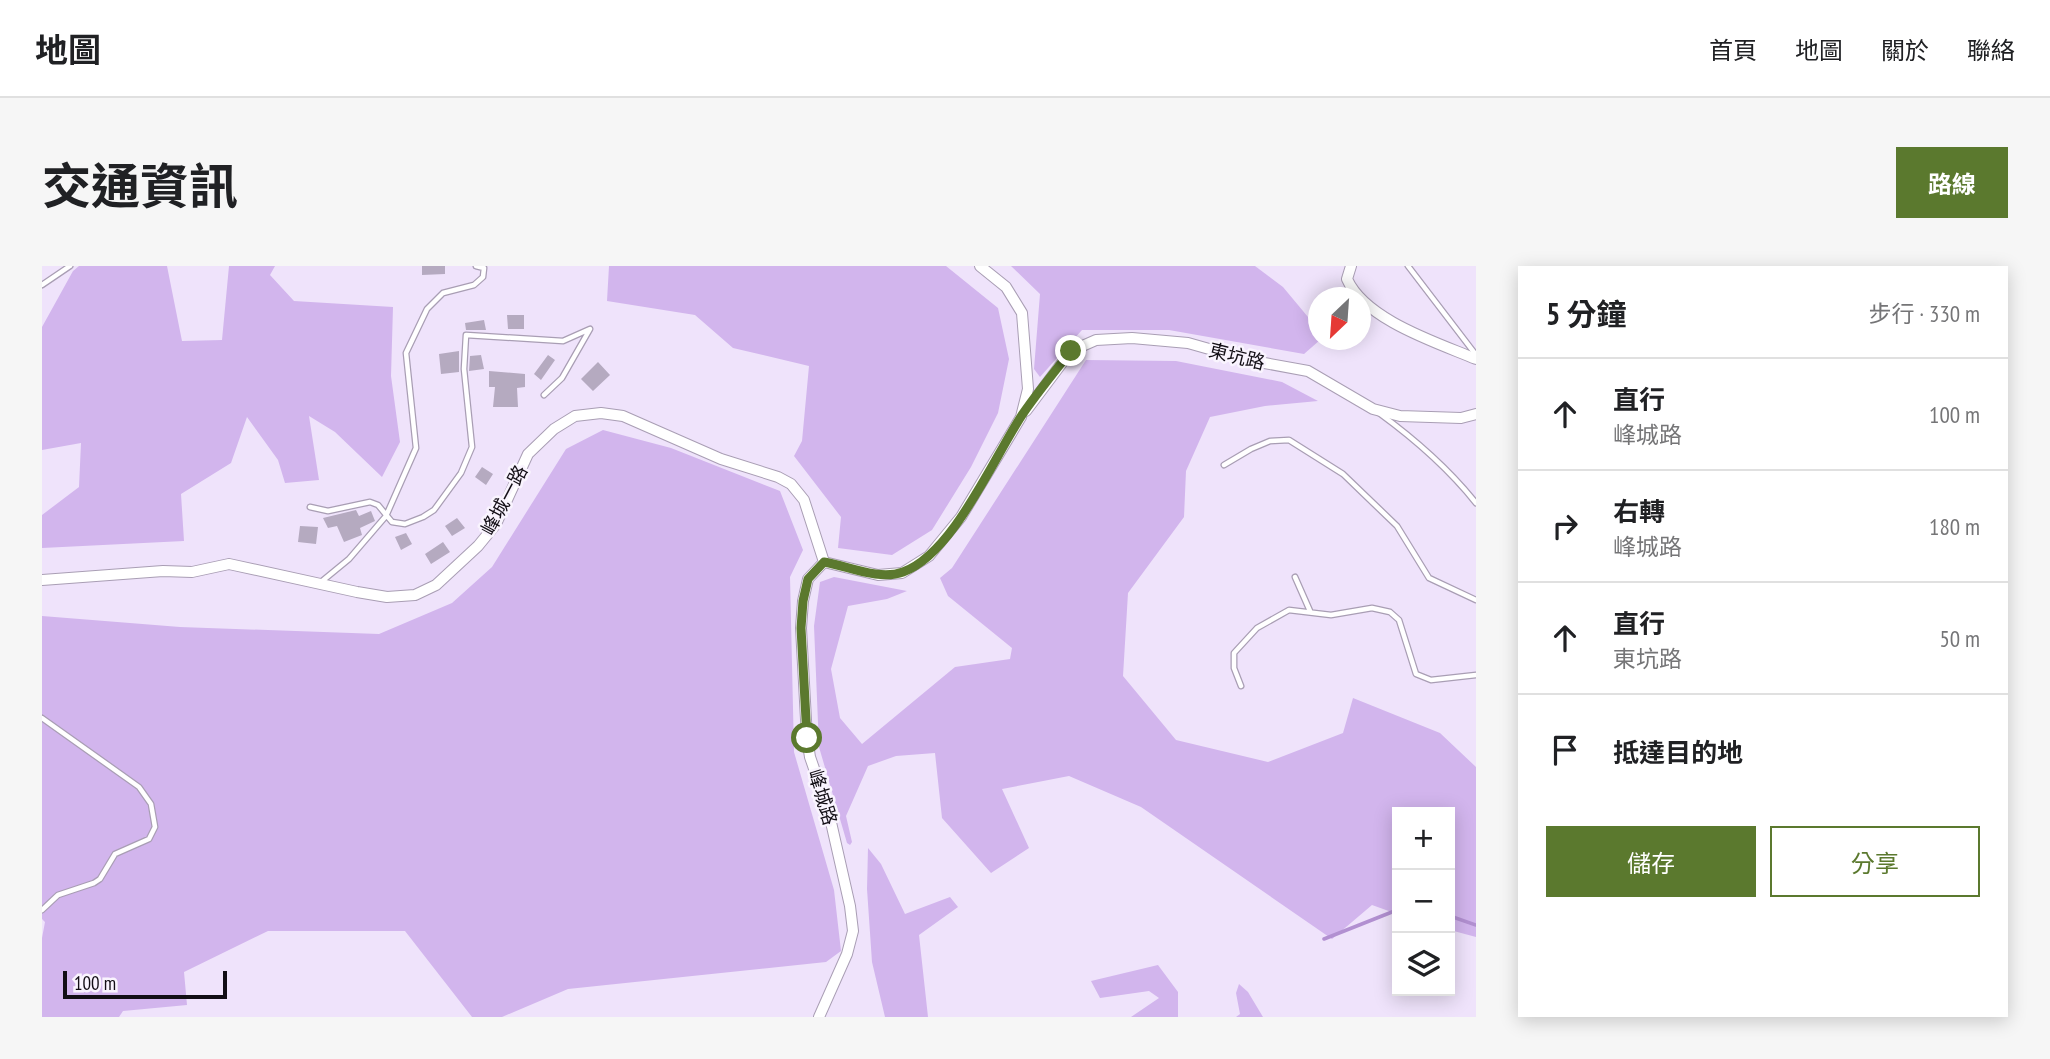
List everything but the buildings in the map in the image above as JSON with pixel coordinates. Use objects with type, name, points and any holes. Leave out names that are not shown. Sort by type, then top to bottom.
[{"type":"street","points":[[824,562],[878,575],[902,573],[929,556],[961,517],[1021,417],[1028,389],[1022,313],[1006,287],[981,266]]},
{"type":"street","points":[[1351,266],[1347,279],[1351,288],[1396,326],[1476,357]]},
{"type":"street","name":"東坑路","points":[[1021,417],[1071,351],[1096,341],[1132,338],[1188,343],[1248,360],[1308,371],[1373,409],[1400,416],[1433,419],[1461,418],[1476,414]]},
{"type":"street","name":"峰城一路","points":[[42,580],[163,571],[192,572],[229,564],[387,597],[415,595],[436,584],[478,546],[496,524],[528,454],[554,429],[575,416],[601,413],[623,416],[721,459],[779,477],[791,484],[804,500],[824,562]]},
{"type":"street","name":"峰城路","points":[[819,1017],[847,954],[853,931],[848,896],[828,809],[810,757],[807,738],[801,628],[803,601],[808,579],[824,562]]},
{"type":"lane","points":[[42,285],[70,266]]},
{"type":"lane","points":[[318,584],[349,559],[386,516],[416,449],[406,353],[427,309],[443,293],[474,285],[483,277],[484,268],[477,266]]},
{"type":"lane","points":[[1408,266],[1476,357]]},
{"type":"lane","points":[[310,507],[328,511],[370,502],[378,505],[392,522],[405,524],[434,510],[461,473],[472,447],[464,369],[466,335],[563,341],[590,329],[562,378],[544,395]]},
{"type":"lane","points":[[1373,409],[1415,440],[1454,475],[1476,503]]},
{"type":"lane","points":[[1224,465],[1270,441],[1289,440],[1343,474],[1397,526],[1429,578],[1476,600]]},
{"type":"lane","points":[[1295,577],[1310,611]]},
{"type":"lane","points":[[1241,685],[1234,668],[1234,653],[1265,622],[1289,610],[1331,615],[1372,608],[1390,612],[1399,620],[1416,674],[1431,680],[1476,675]]},
{"type":"lane","points":[[42,718],[139,787],[151,804],[155,827],[149,839],[115,854],[100,879],[58,895],[42,910]]},
{"type":"shaded area","points":[[79,266],[167,266],[182,341],[222,340],[229,266],[275,266],[270,275],[294,301],[393,307],[391,376],[400,442],[382,477],[335,432],[309,416],[319,480],[285,483],[278,460],[247,417],[231,463],[181,494],[184,541],[42,548],[42,515],[79,487],[81,443],[42,450],[42,327],[73,271]]},
{"type":"shaded area","points":[[609,266],[946,266],[998,308],[1009,359],[998,413],[971,467],[932,530],[892,555],[838,548],[841,517],[794,456],[802,441],[809,366],[733,348],[695,315],[607,301]]},
{"type":"shaded area","points":[[1011,266],[1255,266],[1283,287],[1308,317],[1309,350],[1304,354],[1169,330],[1082,330],[1040,377],[1034,369],[1040,294]]},
{"type":"shaded area","points":[[1086,360],[1176,361],[1282,382],[1318,401],[1265,406],[1210,417],[1186,471],[1184,517],[1128,593],[1123,676],[1176,740],[1268,762],[1343,733],[1353,698],[1440,733],[1476,767],[1476,937],[1455,931],[1455,807],[1392,807],[1392,912],[1372,905],[1332,939],[1141,807],[1069,776],[1002,789],[1029,848],[991,873],[942,818],[935,753],[896,756],[868,766],[846,816],[852,842],[850,845],[847,843],[819,747],[814,626],[820,582],[834,577],[907,591],[887,599],[848,606],[831,669],[840,718],[862,744],[955,667],[1010,659],[1012,648],[948,596],[940,578],[952,568]]},
{"type":"shaded area","points":[[603,430],[671,448],[780,491],[803,550],[790,577],[794,752],[834,890],[841,951],[826,962],[568,989],[502,1017],[472,1017],[405,931],[268,931],[184,972],[187,1005],[123,1011],[119,1017],[42,1017],[42,938],[45,922],[42,919],[42,616],[180,627],[379,634],[452,603],[492,567],[566,449]]},
{"type":"shaded area","points":[[868,848],[881,864],[905,914],[950,897],[958,907],[919,935],[928,1017],[885,1017],[872,962],[867,889]]},
{"type":"shaded area","points":[[1158,965],[1178,992],[1178,1017],[1131,1017],[1159,998],[1149,991],[1100,998],[1091,981]]},
{"type":"shaded area","points":[[1239,984],[1248,992],[1263,1017],[1236,1017],[1240,1014],[1236,993]]},
{"type":"waterway","points":[[1324,939],[1392,912]]},
{"type":"waterway","points":[[1455,918],[1476,925]]},
{"type":"route","points":[[807,738],[801,628],[808,579],[824,562],[878,575],[902,573],[929,556],[961,517],[1021,417],[1071,351]]}]
